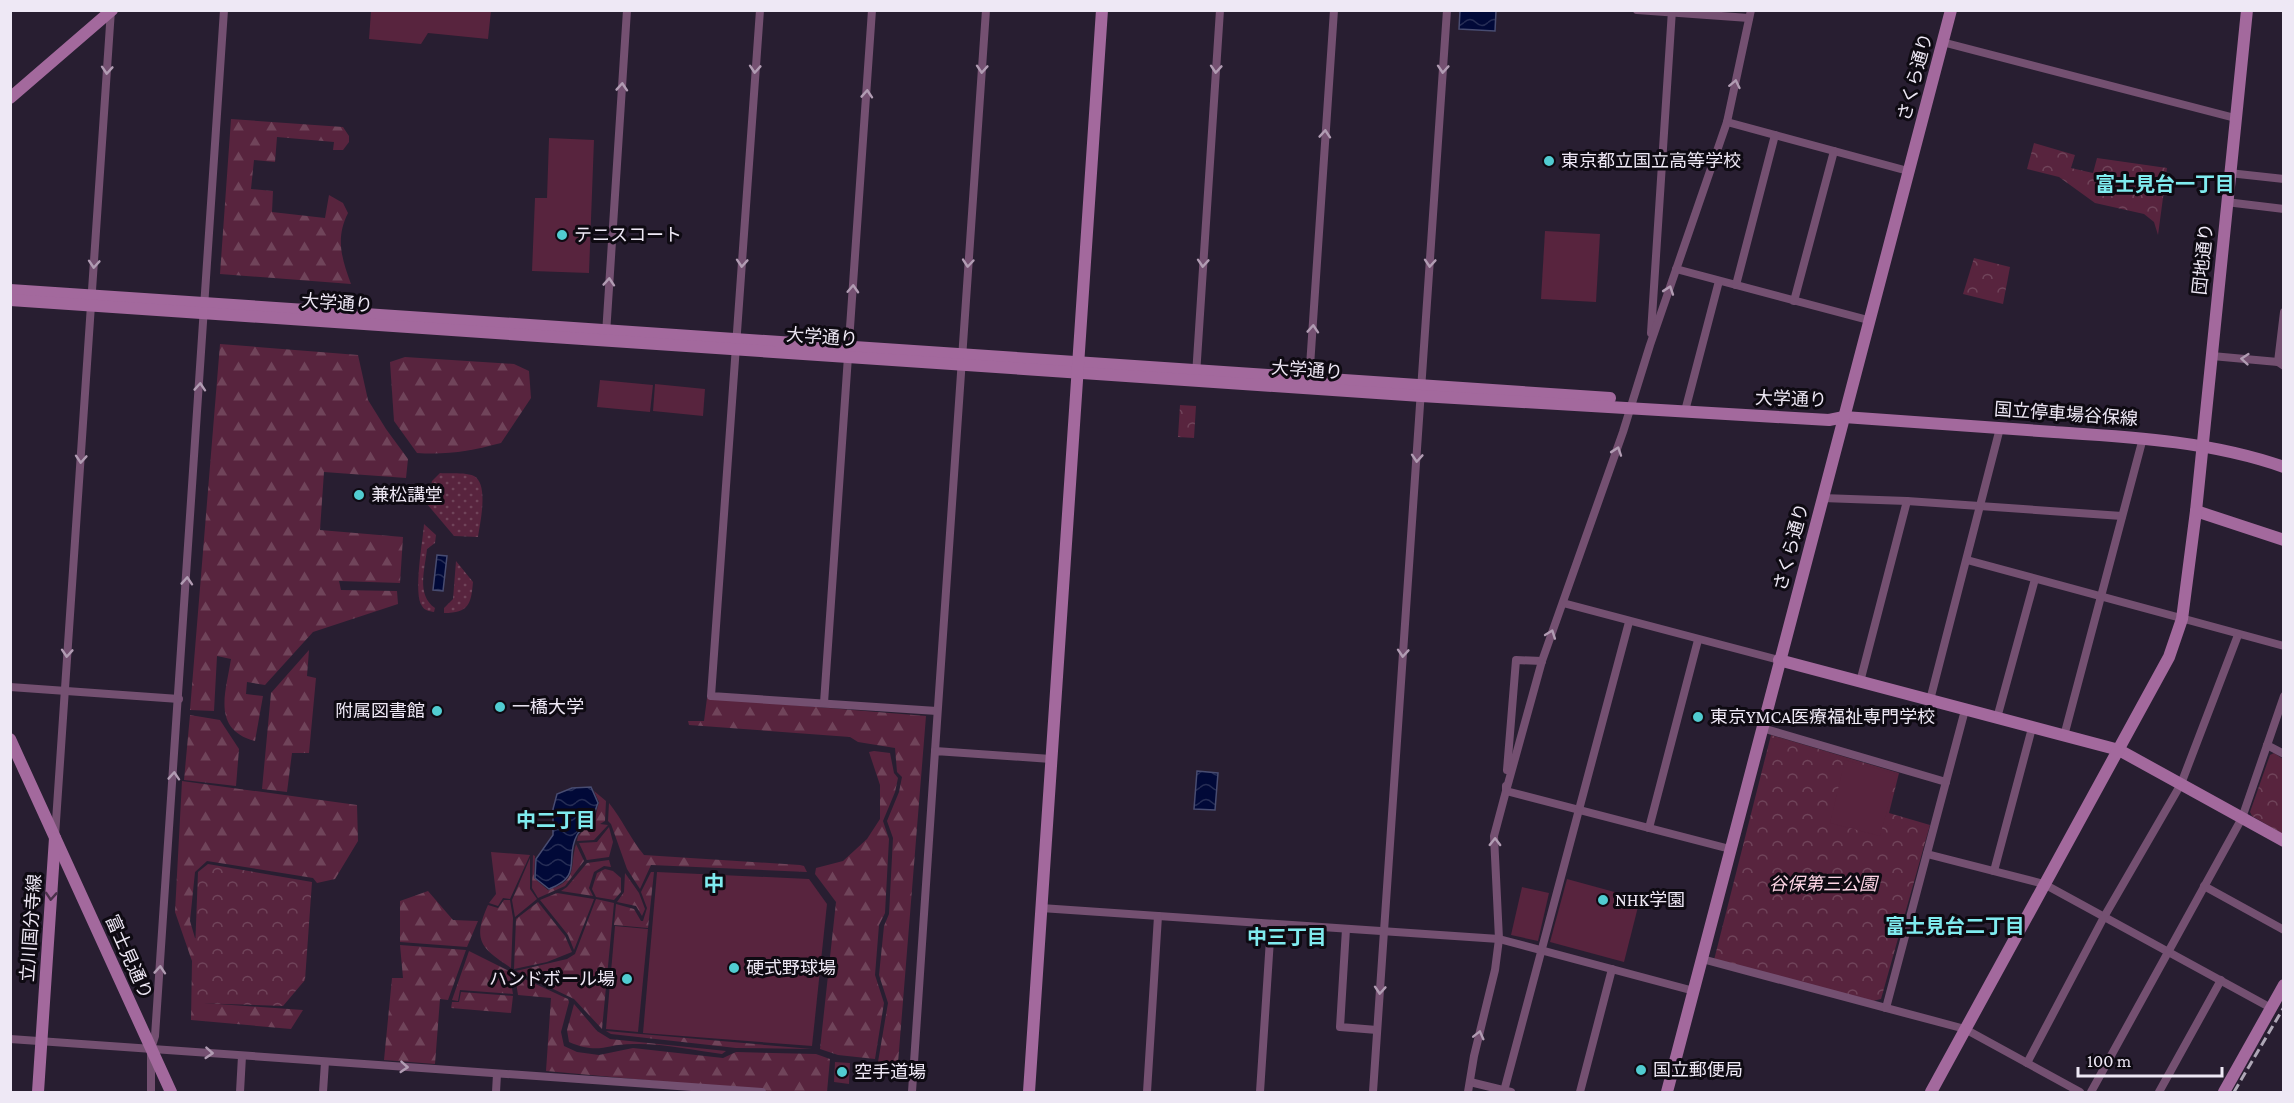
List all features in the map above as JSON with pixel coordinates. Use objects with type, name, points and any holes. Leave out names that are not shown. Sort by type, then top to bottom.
[{"type":"street","points":[[151,1092],[151,1049],[155,1036],[179,699],[224,10]]},
{"type":"street","points":[[606,335],[627,10]]},
{"type":"street","points":[[760,10],[711,696],[938,711]]},
{"type":"street","points":[[824,703],[872,10]]},
{"type":"street","points":[[912,1092],[986,10]]},
{"type":"street","points":[[1029,1092],[1102,10]]},
{"type":"street","points":[[1196,375],[1220,10]]},
{"type":"street","points":[[1309,382],[1334,10]]},
{"type":"street","points":[[1373,1092],[1447,10]]},
{"type":"street","points":[[1468,1092],[1474,1056],[1495,970],[1499,939],[1494,836],[1542,661],[1727,122],[1750,14],[1638,10]]},
{"type":"street","name":"さくら通り","points":[[1667,1092],[1951,10]]},
{"type":"street","name":"団地通り","points":[[1931,1092],[2169,657],[2182,619],[2196,511],[2247,10]]},
{"type":"street","points":[[10,98],[112,11]]},
{"type":"street","points":[[55,837],[112,11]]},
{"type":"street","points":[[1650,345],[1672,12]]},
{"type":"street","points":[[1942,42],[2235,117]]},
{"type":"street","points":[[1727,122],[1908,171]]},
{"type":"street","points":[[1736,285],[1775,135]]},
{"type":"street","points":[[1794,300],[1834,151]]},
{"type":"street","points":[[2229,173],[2283,179]]},
{"type":"street","points":[[2226,202],[2283,209]]},
{"type":"street","points":[[1676,269],[1869,320]]},
{"type":"street","points":[[1686,407],[1719,281]]},
{"type":"street","name":"大学通り","points":[[10,290],[92,300],[1686,407],[1828,420],[1844,417]]},
{"type":"street","name":"大学通り","points":[[10,300],[92,300]]},
{"type":"street","points":[[2212,356],[2281,364],[2283,312]]},
{"type":"street","name":"国立停車場谷保線","points":[[1844,417],[2143,438],[2202,446],[2283,467]]},
{"type":"street","points":[[1930,700],[2000,428]]},
{"type":"street","points":[[2064,736],[2143,438]]},
{"type":"street","points":[[1822,498],[1981,505],[2122,516]]},
{"type":"street","points":[[1860,682],[1907,501]]},
{"type":"street","points":[[2196,511],[2283,540]]},
{"type":"street","points":[[1967,560],[2283,646]]},
{"type":"street","points":[[1997,718],[2035,579]]},
{"type":"street","points":[[1563,603],[2119,750],[2283,841]]},
{"type":"street","points":[[1470,1082],[1508,1092],[1542,950],[1629,622]]},
{"type":"street","points":[[2027,1063],[2104,917],[2181,784],[2238,635]]},
{"type":"street","points":[[1649,828],[1698,640]]},
{"type":"street","points":[[1506,791],[1516,660],[1542,661]]},
{"type":"street","points":[[10,687],[179,699]]},
{"type":"street","points":[[2091,1092],[2242,818],[2283,696]]},
{"type":"street","points":[[1886,1008],[1965,710]]},
{"type":"street","points":[[1762,728],[1946,782]]},
{"type":"street","points":[[1994,871],[2032,728]]},
{"type":"street","name":"富士見通り","points":[[10,740],[171,1092]]},
{"type":"street","points":[[2267,745],[2283,754]]},
{"type":"street","points":[[935,751],[1051,759]]},
{"type":"street","points":[[1506,791],[1730,849]]},
{"type":"street","name":"立川国分寺線","points":[[38,1092],[55,837]]},
{"type":"street","points":[[1927,854],[2044,884],[2271,1008]]},
{"type":"street","points":[[2204,886],[2283,930]]},
{"type":"street","points":[[1041,908],[1499,939],[1694,991]]},
{"type":"street","points":[[1147,1092],[1158,916]]},
{"type":"street","points":[[1260,1092],[1271,924]]},
{"type":"street","points":[[1346,929],[1340,1027],[1377,1030]]},
{"type":"street","points":[[1702,959],[1965,1029],[2080,1092]]},
{"type":"street","points":[[1580,1092],[1612,969]]},
{"type":"street","points":[[2159,1092],[2221,980]]},
{"type":"street","points":[[2224,1092],[2269,1015],[2283,985]]},
{"type":"street","points":[[10,1039],[598,1081],[683,1090],[762,1092]]},
{"type":"street","points":[[240,1092],[242,1056]]},
{"type":"street","points":[[323,1092],[325,1062]]},
{"type":"street","points":[[496,1092],[497,1074]]},
{"type":"street","points":[[597,1092],[598,1081]]},
{"type":"green space","points":[[371,11],[491,11],[488,39],[428,33],[421,44],[369,39]]},
{"type":"green space","points":[[231,119],[343,127],[349,136],[349,142],[343,150],[333,150],[334,142],[277,137],[275,162],[254,160],[251,189],[273,191],[272,212],[325,218],[329,195],[343,203],[348,213],[342,232],[341,249],[351,284],[220,274]]},
{"type":"green space","name":"テニスコート","points":[[549,138],[594,140],[589,273],[532,271],[535,198],[547,198]]},
{"type":"green space","points":[[2034,143],[2075,155],[2071,168],[2093,173],[2097,158],[2167,168],[2158,235],[2154,222],[2144,214],[2095,203],[2059,177],[2027,169]]},
{"type":"green space","points":[[1545,231],[1600,234],[1596,302],[1541,299]]},
{"type":"green space","points":[[1974,258],[2010,267],[2003,304],[1963,294]]},
{"type":"green space","points":[[220,344],[358,355],[368,400],[408,459],[406,478],[324,472],[320,530],[403,537],[400,583],[339,581],[341,590],[397,591],[398,604],[313,632],[265,685],[247,682],[246,694],[263,696],[255,741],[232,728],[227,718],[225,696],[231,659],[217,656],[214,711],[190,710]]},
{"type":"green space","points":[[405,357],[514,364],[529,371],[531,398],[501,443],[459,452],[417,453],[394,421],[390,362]]},
{"type":"green space","points":[[600,380],[653,385],[650,412],[597,407]]},
{"type":"green space","points":[[655,384],[705,389],[703,416],[653,411]]},
{"type":"green space","points":[[1180,405],[1196,406],[1194,438],[1178,437]]},
{"type":"green space","points":[[440,473],[470,475],[479,480],[482,504],[478,537],[454,536],[427,504],[432,481]]},
{"type":"green space","points":[[424,524],[436,535],[435,543],[427,549],[423,581],[425,596],[435,608],[434,612],[423,608],[419,600],[419,566]]},
{"type":"green space","points":[[456,561],[473,582],[470,601],[464,609],[444,613],[444,608],[453,599]]},
{"type":"green space","points":[[309,650],[307,676],[316,678],[309,753],[292,753],[287,792],[262,789],[271,693]]},
{"type":"green space","points":[[707,698],[926,716],[898,1063],[878,1062],[888,1003],[879,975],[884,926],[889,914],[893,838],[887,821],[899,792],[902,777],[897,772],[895,748],[858,742],[850,737],[689,725],[688,721],[704,721]]},
{"type":"green space","points":[[190,715],[220,720],[239,749],[236,786],[184,780]]},
{"type":"green space","name":"谷保第三公園","points":[[1771,735],[1899,773],[1889,813],[1930,825],[1881,999],[1873,1001],[1714,960]]},
{"type":"green space","points":[[869,752],[890,753],[894,773],[898,778],[883,821],[889,839],[885,913],[879,925],[875,975],[884,1003],[875,1059],[838,1055],[820,1049],[836,902],[815,874],[816,868],[843,861],[867,839],[880,819],[880,785]]},
{"type":"green space","points":[[2274,753],[2283,759],[2283,834],[2252,816],[2250,812],[2270,755]]},
{"type":"green space","points":[[1845,760],[1897,774],[1880,836],[1830,823]]},
{"type":"green space","points":[[182,781],[357,805],[358,841],[335,879],[317,883],[313,878],[207,861],[195,872],[190,921],[195,938],[203,941],[204,1003],[303,1010],[291,1029],[191,1020],[192,961],[175,912]]},
{"type":"green space","points":[[594,791],[606,801],[605,821],[600,824],[608,825],[594,840],[577,841],[578,836],[595,818],[599,802]]},
{"type":"green space","points":[[609,803],[644,855],[800,865],[804,866],[807,872],[651,865],[640,889],[627,869],[608,821]]},
{"type":"green space","points":[[609,827],[613,842],[609,857],[587,860],[579,843],[597,842]]},
{"type":"green space","points":[[576,844],[584,861],[565,886],[538,898],[532,888],[533,855],[535,856],[534,878],[548,890],[569,878]]},
{"type":"green space","points":[[491,852],[530,855],[510,899],[503,898],[498,906],[489,903],[496,894]]},
{"type":"green space","points":[[530,858],[530,889],[537,899],[515,917],[512,900]]},
{"type":"green space","points":[[609,860],[611,867],[604,866],[594,872],[589,888],[593,896],[561,891],[587,863]]},
{"type":"green space","points":[[208,864],[312,882],[305,980],[283,1006],[193,1003],[198,872]]},
{"type":"green space","points":[[605,869],[613,871],[621,878],[621,892],[614,900],[596,897],[592,889],[597,873]]},
{"type":"green space","points":[[651,872],[654,872],[648,928],[614,925],[616,904],[634,909],[643,921],[647,908],[641,892]]},
{"type":"green space","name":"硬式野球場","points":[[657,872],[809,879],[827,904],[812,1046],[643,1033]]},
{"type":"green space","points":[[625,873],[639,893],[645,909],[642,916],[636,906],[617,902],[624,892]]},
{"type":"green space","points":[[1567,879],[1640,899],[1624,962],[1550,942]]},
{"type":"green space","points":[[1522,887],[1549,893],[1538,941],[1511,935]]},
{"type":"green space","points":[[428,891],[453,920],[478,921],[467,947],[400,942],[400,901]]},
{"type":"green space","points":[[557,893],[594,899],[574,950],[568,935],[540,900]]},
{"type":"green space","points":[[596,899],[614,903],[602,1029],[574,999],[516,971],[567,959],[575,954]]},
{"type":"green space","points":[[504,900],[510,900],[513,918],[511,968],[486,949],[480,935],[488,905],[498,908]]},
{"type":"green space","points":[[538,902],[565,936],[572,952],[547,962],[514,969],[516,919]]},
{"type":"green space","name":"ハンドボール場","points":[[615,926],[648,929],[638,1032],[606,1029]]},
{"type":"green space","points":[[400,945],[466,950],[448,1000],[440,999],[435,1064],[384,1060],[392,978],[403,978]]},
{"type":"green space","points":[[469,951],[509,971],[513,994],[460,990],[458,1001],[452,1000]]},
{"type":"green space","points":[[516,975],[568,999],[561,1032],[564,1046],[577,1052],[599,1055],[633,1048],[723,1058],[736,1052],[816,1054],[830,1059],[827,1092],[779,1092],[546,1071],[551,998],[518,995]]},
{"type":"green space","points":[[461,992],[513,996],[511,1013],[451,1008],[452,1002],[459,1002]]},
{"type":"green space","points":[[574,1004],[597,1031],[610,1039],[726,1051],[722,1054],[644,1044],[595,1048],[579,1046],[569,1042],[567,1030]]},
{"type":"green space","points":[[606,1031],[812,1049],[736,1048],[611,1034]]},
{"type":"green space","name":"空手道場","points":[[835,1062],[850,1063],[849,1084],[834,1082]]},
{"type":"water","points":[[1460,11],[1496,11],[1495,31],[1459,29]]},
{"type":"water","points":[[437,555],[447,556],[443,591],[433,590]]},
{"type":"water","points":[[1197,771],[1218,773],[1215,810],[1194,809]]},
{"type":"water","points":[[591,787],[598,803],[594,815],[577,835],[572,852],[570,873],[560,884],[549,889],[535,878],[536,859],[553,835],[553,809],[557,794],[572,788]]},
{"type":"railway","points":[[2234,1092],[2284,1007]]},
{"type":"place","name":"東京都立国立高等学校","points":[[1549,161]]},
{"type":"place","name":"テニスコート","points":[[562,235]]},
{"type":"place","name":"兼松講堂","points":[[359,495]]},
{"type":"place","name":"一橋大学","points":[[500,707]]},
{"type":"place","name":"附属図書館","points":[[437,711]]},
{"type":"place","name":"東京YMCA医療福祉専門学校","points":[[1698,717]]},
{"type":"place","name":"NHK学園","points":[[1603,900]]},
{"type":"place","name":"硬式野球場","points":[[734,968]]},
{"type":"place","name":"ハンドボール場","points":[[627,979]]},
{"type":"place","name":"国立郵便局","points":[[1641,1070]]},
{"type":"place","name":"空手道場","points":[[842,1072]]},
{"type":"district","name":"富士見台一丁目","points":[[2165,184]]},
{"type":"district","name":"中二丁目","points":[[556,820]]},
{"type":"district","name":"中","points":[[714,884]]},
{"type":"district","name":"富士見台二丁目","points":[[1955,926]]},
{"type":"district","name":"中三丁目","points":[[1287,937]]}]
